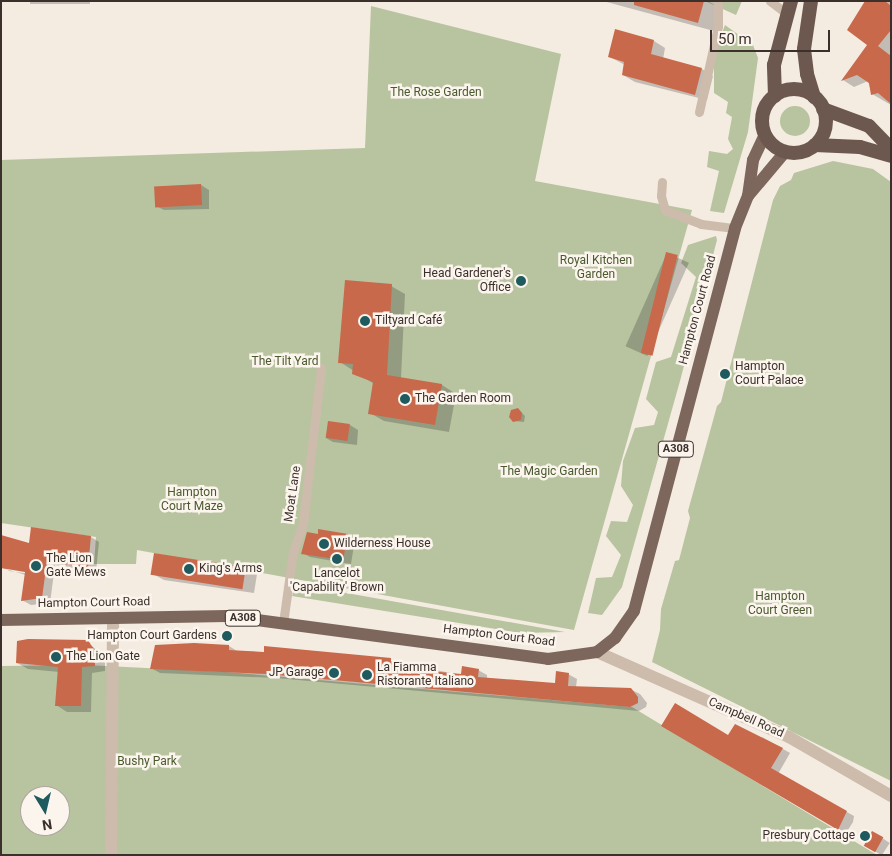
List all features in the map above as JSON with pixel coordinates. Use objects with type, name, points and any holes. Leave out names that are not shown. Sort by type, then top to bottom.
[{"type":"highway","points":[[811,1],[804,48],[807,74],[814,97],[823,109],[869,126],[891,149]]},
{"type":"highway","points":[[775,96],[774,65],[789,8]]},
{"type":"highway","points":[[814,97],[791,90],[775,96],[764,110],[765,134],[771,143],[786,152],[801,152],[815,145],[860,147],[891,156]]},
{"type":"highway","points":[[815,145],[824,131],[823,109]]},
{"type":"main road","name":"Hampton Court Road","points":[[1,620],[226,616],[283,622],[548,659],[597,652],[627,626],[639,597],[735,228],[748,196],[753,160],[765,134]]},
{"type":"main road","name":"Hampton Court Road","points":[[748,196],[786,152]]},
{"type":"street","points":[[111,855],[113,618]]},
{"type":"street","name":"Campbell Road","points":[[597,652],[789,737],[891,796]]},
{"type":"lane","points":[[699,112],[718,26],[718,1]]},
{"type":"lane","points":[[770,1],[789,8]]},
{"type":"lane","points":[[662,182],[661,196],[665,210],[701,224],[735,228]]},
{"type":"lane","name":"Moat Lane","points":[[283,622],[292,552],[303,523],[321,368]]},
{"type":"green space","points":[[705,1],[742,1],[736,15]]},
{"type":"green space","name":"The Tilt Yard","points":[[371,6],[561,54],[535,181],[692,210],[574,630],[137,550],[136,564],[94,564],[96,537],[1,523],[1,160],[365,148]]},
{"type":"green space","points":[[725,25],[753,45],[758,58],[748,132],[724,213],[710,211],[719,171],[707,167],[709,151],[727,154],[733,149],[728,139],[732,117],[726,113],[728,102],[714,93],[714,55]]},
{"type":"green space","points":[[795,106],[805,111],[810,121],[805,131],[795,136],[785,131],[780,121],[785,111]]},
{"type":"green space","name":"Hampton Court Green","points":[[833,161],[873,169],[891,182],[891,781],[652,662],[660,630],[661,609],[675,561],[679,560],[690,518],[688,511],[717,406],[721,402],[773,200],[780,186],[791,180],[794,173]]},
{"type":"green space","points":[[716,236],[717,240],[680,381],[622,587],[602,615],[588,613],[596,578],[612,577],[621,555],[606,536],[611,521],[627,522],[633,505],[621,486],[623,461],[635,428],[654,425],[658,412],[646,399],[656,362],[671,357],[696,277],[681,263],[688,245]]},
{"type":"green space","points":[[296,584],[565,632],[521,633],[292,596]]},
{"type":"green space","name":"Bushy Park","points":[[86,665],[226,672],[632,707],[877,855],[1,855],[1,666]]},
{"type":"building","points":[[634,1],[704,1],[698,23],[634,5]]},
{"type":"building","points":[[865,1],[885,1],[891,6],[891,30],[878,46],[891,56],[891,104],[878,93],[871,95],[869,83],[857,75],[841,81],[867,45],[847,30]]},
{"type":"building","points":[[615,29],[654,40],[651,54],[702,68],[695,95],[622,75],[624,62],[608,57]]},
{"type":"building","points":[[201,184],[202,205],[155,207],[154,186]]},
{"type":"building","points":[[666,252],[678,255],[652,356],[641,353]]},
{"type":"building","points":[[345,280],[392,284],[387,375],[442,384],[435,425],[368,414],[373,382],[352,374],[353,364],[338,363]]},
{"type":"building","points":[[518,408],[522,413],[521,420],[513,422],[509,417],[511,410]]},
{"type":"building","points":[[328,421],[350,424],[347,441],[326,438]]},
{"type":"building","name":"The Lion Gate Mews","points":[[31,527],[91,536],[88,568],[47,561],[42,598],[21,601],[25,572],[1,568],[1,535],[29,543]]},
{"type":"building","name":"Wilderness House","points":[[318,529],[348,534],[343,560],[301,554],[307,532],[318,534]]},
{"type":"building","name":"King's Arms","points":[[154,553],[246,568],[242,589],[151,575]]},
{"type":"building","name":"The Lion Gate","points":[[28,639],[88,640],[95,650],[95,666],[82,667],[81,706],[55,706],[58,667],[16,663],[17,641]]},
{"type":"building","points":[[194,643],[229,645],[229,650],[264,652],[264,646],[391,658],[391,661],[429,667],[429,671],[461,674],[462,666],[479,669],[478,677],[555,683],[556,671],[569,673],[568,686],[631,688],[638,697],[638,703],[630,707],[267,674],[150,669],[155,645]]},
{"type":"building","points":[[675,703],[728,735],[735,724],[783,748],[771,768],[847,811],[838,830],[661,726]]},
{"type":"building","points":[[872,831],[883,837],[875,852],[864,846]]},
{"type":"place","name":"Head Gardener's Office","points":[[521,281]]},
{"type":"place","name":"Tiltyard Café","points":[[365,321]]},
{"type":"place","name":"Hampton Court Palace","points":[[725,374]]},
{"type":"place","name":"The Garden Room","points":[[405,399]]},
{"type":"place","name":"Wilderness House","points":[[324,544]]},
{"type":"place","name":"Lancelot 'Capability' Brown","points":[[337,559]]},
{"type":"place","name":"The Lion Gate Mews","points":[[36,566]]},
{"type":"place","name":"King's Arms","points":[[189,569]]},
{"type":"place","name":"Hampton Court Gardens","points":[[227,636]]},
{"type":"place","name":"The Lion Gate","points":[[56,657]]},
{"type":"place","name":"JP Garage","points":[[334,673]]},
{"type":"place","name":"La Fiamma Ristorante Italiano","points":[[367,675]]},
{"type":"place","name":"Presbury Cottage","points":[[865,836]]},
{"type":"park label","name":"The Rose Garden","points":[[436,93]]},
{"type":"park label","name":"Royal Kitchen Garden","points":[[596,268]]},
{"type":"park label","name":"The Magic Garden","points":[[549,472]]},
{"type":"park label","name":"Hampton Court Maze","points":[[192,500]]}]
